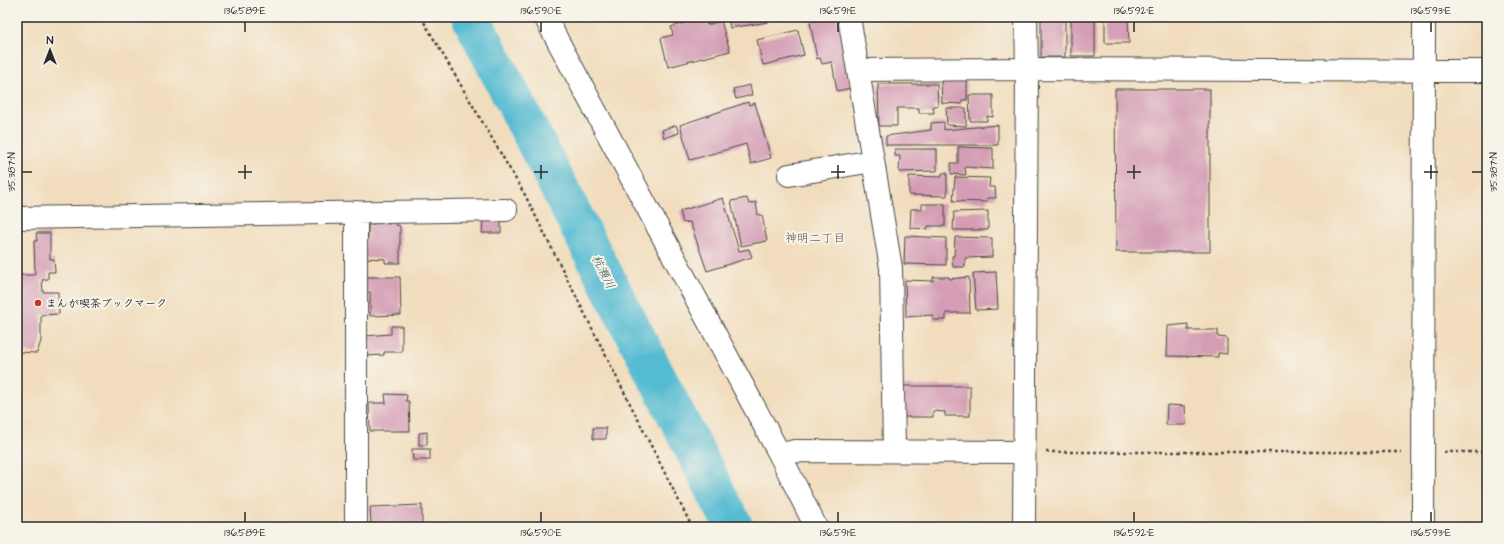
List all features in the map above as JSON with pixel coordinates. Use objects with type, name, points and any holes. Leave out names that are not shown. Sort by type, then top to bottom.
[{"type":"street","points":[[545,17],[780,454],[816,527]]},
{"type":"street","points":[[849,17],[891,268],[894,450]]},
{"type":"street","points":[[1024,527],[1027,69],[1026,17]]},
{"type":"street","points":[[1423,527],[1424,17]]},
{"type":"street","points":[[858,70],[1027,69],[1487,71]]},
{"type":"street","points":[[789,175],[873,161]]},
{"type":"street","points":[[17,218],[506,210]]},
{"type":"street","points":[[356,212],[356,527]]},
{"type":"street","points":[[780,454],[794,451],[894,450],[1024,452]]},
{"type":"path","points":[[421,17],[525,195],[692,527]]},
{"type":"path","points":[[1024,452],[1487,452]]},
{"type":"building","points":[[705,17],[707,25],[721,21],[730,51],[668,67],[661,38],[673,35],[671,27]]},
{"type":"building","points":[[728,17],[767,17],[768,22],[730,28]]},
{"type":"building","points":[[838,17],[851,88],[837,91],[832,62],[822,64],[820,58],[817,59],[810,22]]},
{"type":"building","points":[[1041,17],[1065,17],[1065,57],[1041,57]]},
{"type":"building","points":[[1071,17],[1095,17],[1095,56],[1071,56]]},
{"type":"building","points":[[1105,17],[1128,17],[1129,43],[1105,43]]},
{"type":"building","points":[[798,30],[804,55],[763,65],[757,40]]},
{"type":"building","points":[[941,80],[967,80],[967,100],[962,100],[962,104],[942,103]]},
{"type":"building","points":[[878,84],[937,84],[938,106],[933,106],[934,113],[919,113],[919,108],[897,108],[897,126],[879,126]]},
{"type":"building","points":[[750,85],[752,95],[736,99],[733,89]]},
{"type":"building","points":[[1115,89],[1210,89],[1210,252],[1116,252]]},
{"type":"building","points":[[969,95],[993,95],[993,117],[987,116],[987,121],[970,121]]},
{"type":"building","points":[[748,102],[749,105],[755,103],[771,158],[751,164],[746,144],[690,160],[680,125]]},
{"type":"building","points":[[946,108],[966,108],[966,126],[947,125]]},
{"type":"building","points":[[944,122],[944,130],[998,125],[998,145],[886,145],[886,136],[931,130],[931,123]]},
{"type":"building","points":[[676,125],[679,133],[664,138],[662,130]]},
{"type":"building","points":[[958,147],[993,148],[993,169],[965,167],[966,175],[951,174],[951,163],[958,163]]},
{"type":"building","points":[[895,149],[937,149],[937,171],[899,172],[900,156],[895,156]]},
{"type":"building","points":[[942,173],[947,173],[947,196],[909,195],[909,176],[942,177]]},
{"type":"building","points":[[955,177],[990,178],[989,187],[995,187],[996,198],[987,198],[987,202],[953,201]]},
{"type":"building","points":[[723,198],[739,251],[749,249],[752,257],[707,271],[690,222],[683,223],[680,211]]},
{"type":"building","points":[[747,198],[749,204],[756,202],[758,215],[762,215],[767,241],[741,246],[731,201]]},
{"type":"building","points":[[922,204],[945,204],[945,226],[928,226],[928,229],[910,228],[911,209],[922,209]]},
{"type":"building","points":[[988,211],[988,230],[953,230],[954,212]]},
{"type":"building","points":[[390,220],[396,220],[396,225],[400,226],[400,263],[385,263],[385,259],[364,258],[365,239],[368,238],[368,225],[374,225],[374,223],[390,224]]},
{"type":"building","points":[[483,221],[501,221],[501,233],[482,233]]},
{"type":"building","name":"まんが喫茶ブックマーク","points":[[36,233],[50,233],[50,259],[54,259],[55,272],[48,272],[48,279],[42,280],[43,292],[58,292],[59,314],[41,315],[41,341],[37,353],[17,352],[17,275],[35,275],[34,241],[37,241]]},
{"type":"building","points":[[905,236],[946,238],[946,265],[904,264]]},
{"type":"building","points":[[955,237],[992,238],[992,257],[965,258],[965,267],[953,267],[952,256],[954,256]]},
{"type":"building","points":[[996,272],[998,309],[976,310],[973,273]]},
{"type":"building","points":[[365,277],[400,277],[401,315],[370,316],[370,292],[365,292]]},
{"type":"building","points":[[933,277],[949,277],[949,279],[969,277],[970,313],[946,313],[946,320],[933,320],[933,315],[906,317],[905,280],[933,281]]},
{"type":"building","points":[[1188,324],[1188,330],[1218,330],[1218,337],[1227,338],[1227,354],[1218,353],[1218,357],[1167,356],[1168,326]]},
{"type":"building","points":[[391,326],[402,326],[402,352],[384,352],[384,355],[366,356],[365,336],[391,334]]},
{"type":"building","points":[[904,386],[970,386],[970,416],[945,416],[945,412],[933,411],[933,417],[904,417]]},
{"type":"building","points":[[385,394],[407,395],[406,401],[409,401],[410,431],[370,431],[369,403],[386,403]]},
{"type":"building","points":[[1167,405],[1185,406],[1186,425],[1166,425]]},
{"type":"building","points":[[593,428],[606,428],[606,439],[593,439]]},
{"type":"building","points":[[427,432],[427,445],[419,445],[419,433]]},
{"type":"building","points":[[412,449],[430,449],[430,460],[413,460]]},
{"type":"building","points":[[422,505],[422,527],[390,527],[390,524],[371,524],[370,507]]},
{"type":"waterway","name":"杭瀬川","points":[[471,17],[734,527]]},
{"type":"place","name":"まんが喫茶ブックマーク","points":[[38,303]]},
{"type":"district","name":"神明二丁目","points":[[815,238]]}]
